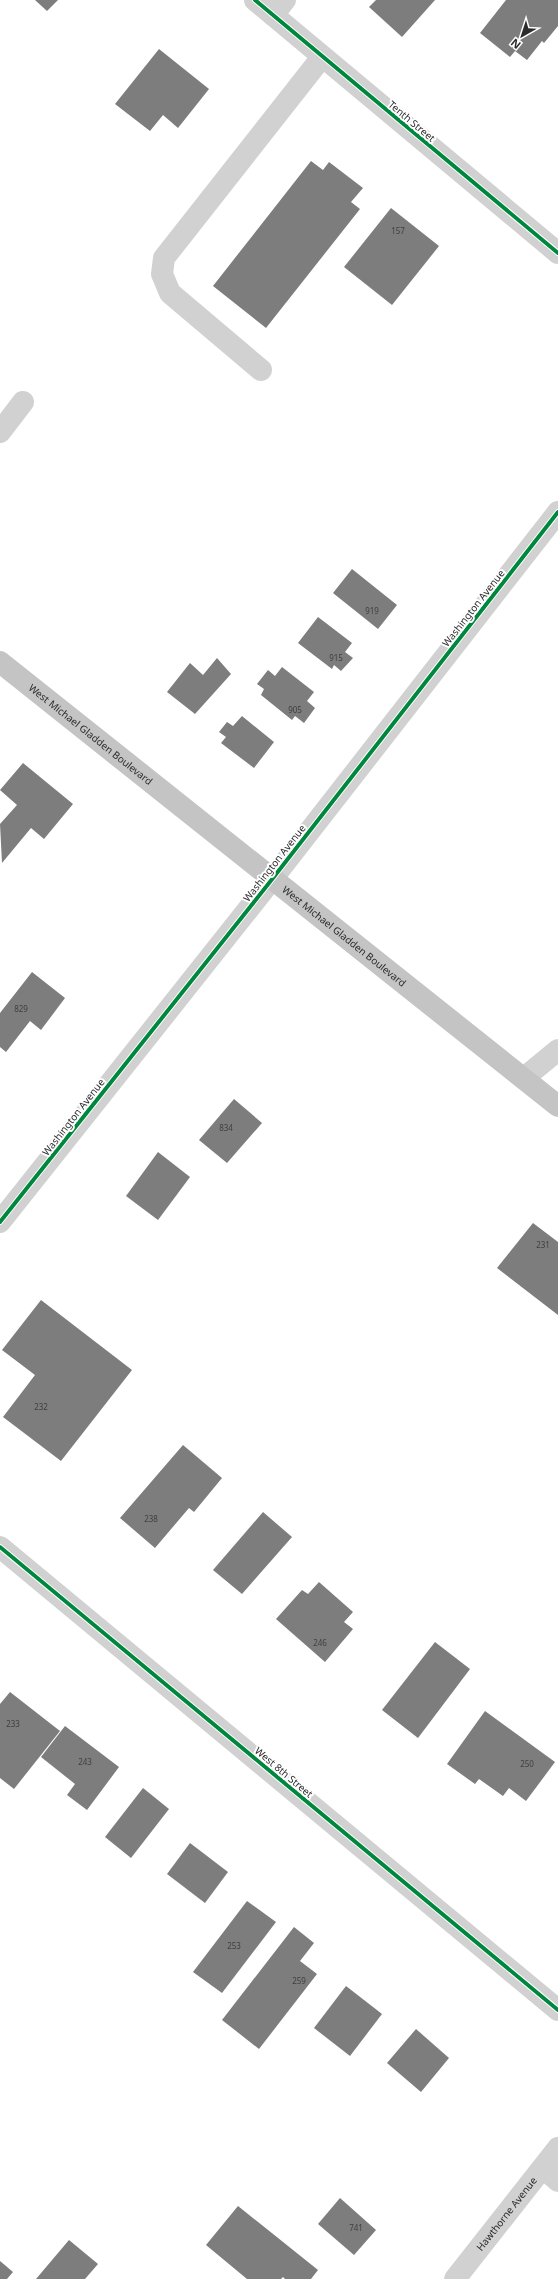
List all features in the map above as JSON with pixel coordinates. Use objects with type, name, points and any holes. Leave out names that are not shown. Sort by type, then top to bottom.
[{"type":"main road","name":"West Michael Gladden Boulevard","points":[[0,662],[558,1106]]},
{"type":"street","name":"Tenth Street","points":[[255,0],[279,8],[322,57],[558,253]]},
{"type":"street","points":[[262,370],[170,293],[162,274],[164,258],[322,57]]},
{"type":"street","points":[[0,432],[23,402]]},
{"type":"street","name":"Washington Avenue","points":[[0,1222],[273,878],[558,512]]},
{"type":"street","points":[[524,1078],[558,1050]]},
{"type":"street","name":"West 8th Street","points":[[0,1547],[558,2010]]},
{"type":"street","name":"Hawthorne Avenue","points":[[455,2279],[550,2174],[558,2148]]},
{"type":"building","points":[[35,0],[58,0],[47,11]]},
{"type":"building","points":[[376,0],[435,0],[402,37],[369,7]]},
{"type":"building","points":[[506,0],[558,0],[558,26],[544,43],[542,41],[527,60],[515,51],[510,57],[480,33]]},
{"type":"building","points":[[159,49],[209,89],[178,128],[163,115],[150,131],[115,104]]},
{"type":"building","points":[[311,161],[323,170],[329,162],[363,188],[351,202],[360,209],[266,328],[213,286]]},
{"type":"building","points":[[391,208],[439,246],[392,305],[344,267]]},
{"type":"building","points":[[352,569],[397,605],[378,629],[333,593]]},
{"type":"building","points":[[318,617],[352,643],[345,652],[353,658],[341,671],[334,665],[332,669],[298,643]]},
{"type":"building","points":[[217,658],[231,674],[195,714],[167,692],[190,663],[203,675]]},
{"type":"building","points":[[282,667],[314,692],[307,701],[315,708],[304,723],[295,716],[292,720],[261,695],[264,689],[257,684],[268,670],[275,676]]},
{"type":"building","points":[[242,716],[274,742],[254,768],[221,743],[226,737],[219,732],[227,722],[233,726]]},
{"type":"building","points":[[23,763],[73,804],[44,839],[31,828],[2,863],[0,824],[17,805],[0,790]]},
{"type":"building","points":[[32,972],[65,998],[41,1030],[30,1021],[6,1052],[0,1047],[0,1013]]},
{"type":"building","points":[[234,1099],[262,1123],[227,1163],[199,1140]]},
{"type":"building","points":[[158,1152],[190,1177],[158,1220],[126,1196]]},
{"type":"building","points":[[533,1223],[558,1242],[558,1315],[497,1268]]},
{"type":"building","points":[[41,1300],[132,1370],[61,1461],[3,1417],[35,1375],[2,1350]]},
{"type":"building","points":[[183,1445],[222,1478],[194,1512],[189,1508],[155,1548],[120,1518]]},
{"type":"building","points":[[263,1512],[292,1537],[242,1594],[213,1570]]},
{"type":"building","points":[[319,1582],[353,1612],[344,1622],[353,1629],[325,1662],[276,1619],[302,1590],[308,1594]]},
{"type":"building","points":[[435,1642],[470,1669],[418,1738],[382,1710]]},
{"type":"building","points":[[10,1692],[60,1731],[14,1789],[0,1778],[0,1704]]},
{"type":"building","points":[[485,1711],[555,1762],[526,1801],[509,1788],[503,1796],[479,1779],[475,1784],[447,1764]]},
{"type":"building","points":[[65,1726],[119,1767],[87,1810],[67,1795],[75,1784],[41,1757]]},
{"type":"building","points":[[143,1788],[169,1809],[131,1858],[105,1837]]},
{"type":"building","points":[[190,1843],[228,1872],[205,1903],[167,1874]]},
{"type":"building","points":[[247,1901],[276,1922],[222,1993],[193,1972]]},
{"type":"building","points":[[294,1927],[314,1943],[300,1961],[317,1974],[259,2049],[222,2020]]},
{"type":"building","points":[[346,1986],[382,2014],[350,2056],[314,2028]]},
{"type":"building","points":[[416,2029],[449,2058],[421,2092],[387,2063]]},
{"type":"building","points":[[340,2198],[376,2230],[354,2255],[318,2224]]},
{"type":"building","points":[[238,2206],[318,2270],[311,2279],[285,2279],[283,2277],[281,2279],[247,2279],[206,2245]]},
{"type":"building","points":[[69,2240],[98,2264],[85,2279],[36,2279]]},
{"type":"building","points":[[0,2261],[13,2272],[7,2279],[0,2279]]},
{"type":"cycle path","points":[[255,0],[558,253]]},
{"type":"cycle path","points":[[0,1222],[273,878],[558,512]]},
{"type":"cycle path","points":[[0,1547],[558,2010]]}]
